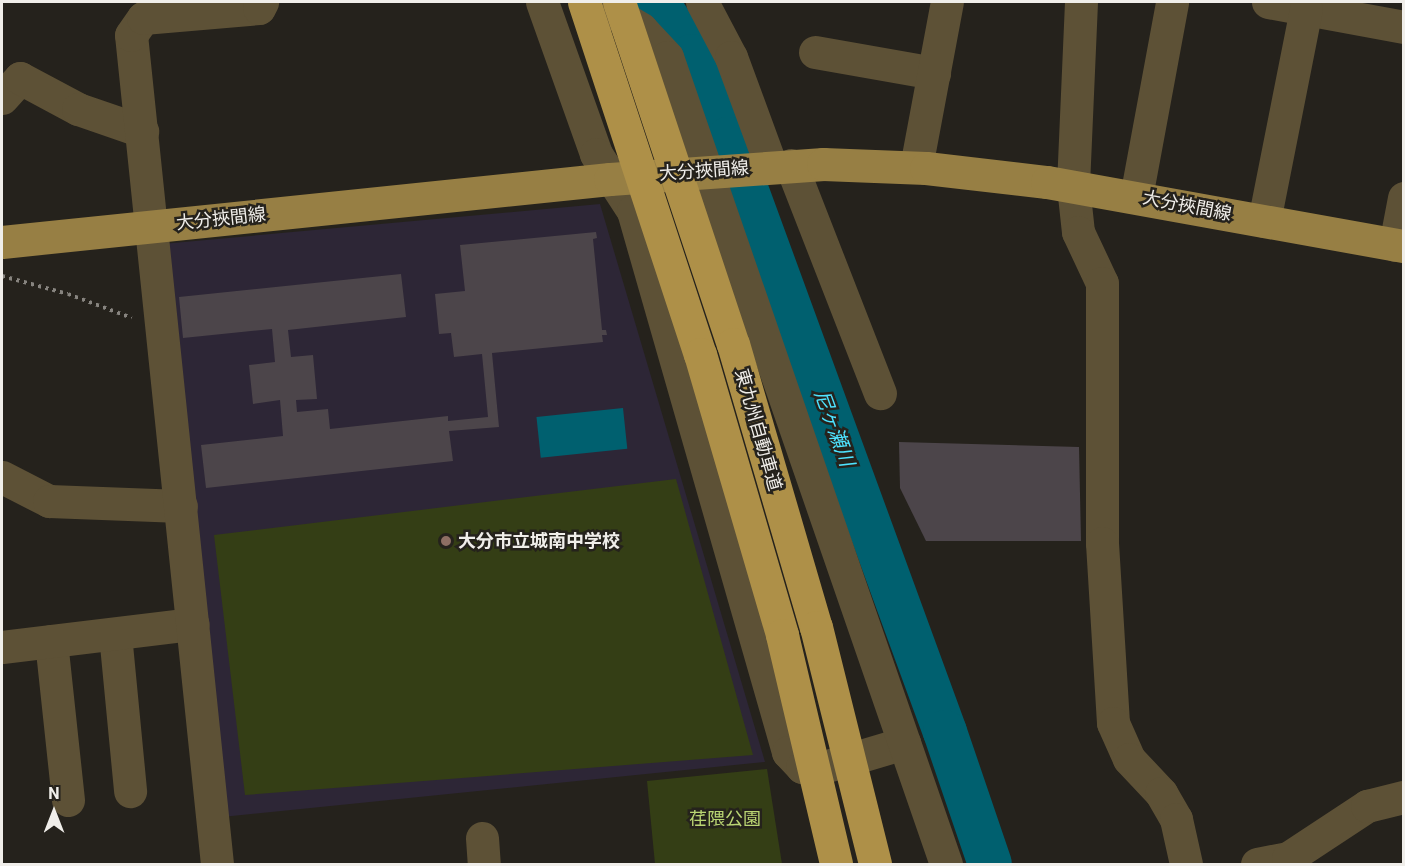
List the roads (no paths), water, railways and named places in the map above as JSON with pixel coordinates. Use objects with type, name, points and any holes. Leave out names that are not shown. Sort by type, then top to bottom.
[{"type":"highway","name":"東九州自動車道","points":[[585,2],[700,354],[782,635],[836,864]]},
{"type":"highway","name":"東九州自動車道","points":[[619,2],[733,344],[816,627],[875,864]]},
{"type":"main road","name":"大分挾間線","points":[[2,242],[610,179],[781,166],[916,167],[1073,186],[1399,245]]},
{"type":"street","points":[[217,864],[153,226],[131,35],[143,18],[259,8],[262,2]]},
{"type":"street","points":[[542,2],[577,106],[610,179],[633,211],[788,752],[802,767],[817,769],[904,743]]},
{"type":"street","points":[[596,2],[641,29],[667,57],[708,171],[765,348],[946,864]]},
{"type":"street","points":[[702,2],[731,57],[781,166],[880,393]]},
{"type":"street","points":[[916,167],[947,2]]},
{"type":"street","points":[[1081,2],[1073,186],[1078,232],[1102,283],[1102,543],[1113,723],[1129,759],[1161,793],[1176,819],[1186,864]]},
{"type":"street","points":[[1137,197],[1172,2]]},
{"type":"street","points":[[1264,220],[1287,4],[1404,27]]},
{"type":"street","points":[[815,52],[934,73]]},
{"type":"street","points":[[2,98],[20,78],[78,109],[142,131]]},
{"type":"street","points":[[1399,245],[1404,198]]},
{"type":"street","points":[[2,477],[49,501],[181,506]]},
{"type":"street","points":[[2,647],[193,624]]},
{"type":"street","points":[[115,634],[130,791]]},
{"type":"street","points":[[51,641],[68,800]]},
{"type":"street","points":[[1257,864],[1288,858],[1367,806],[1404,797]]},
{"type":"water","points":[[623,408],[627,449],[541,458],[536,417]]},
{"type":"waterway","name":"尼ヶ瀬川","points":[[657,2],[692,56],[728,139],[945,732],[990,864]]},
{"type":"place","name":"大分市立城南中学校","points":[[446,541]]},
{"type":"park label","name":"荏隈公園","points":[[725,819]]}]
